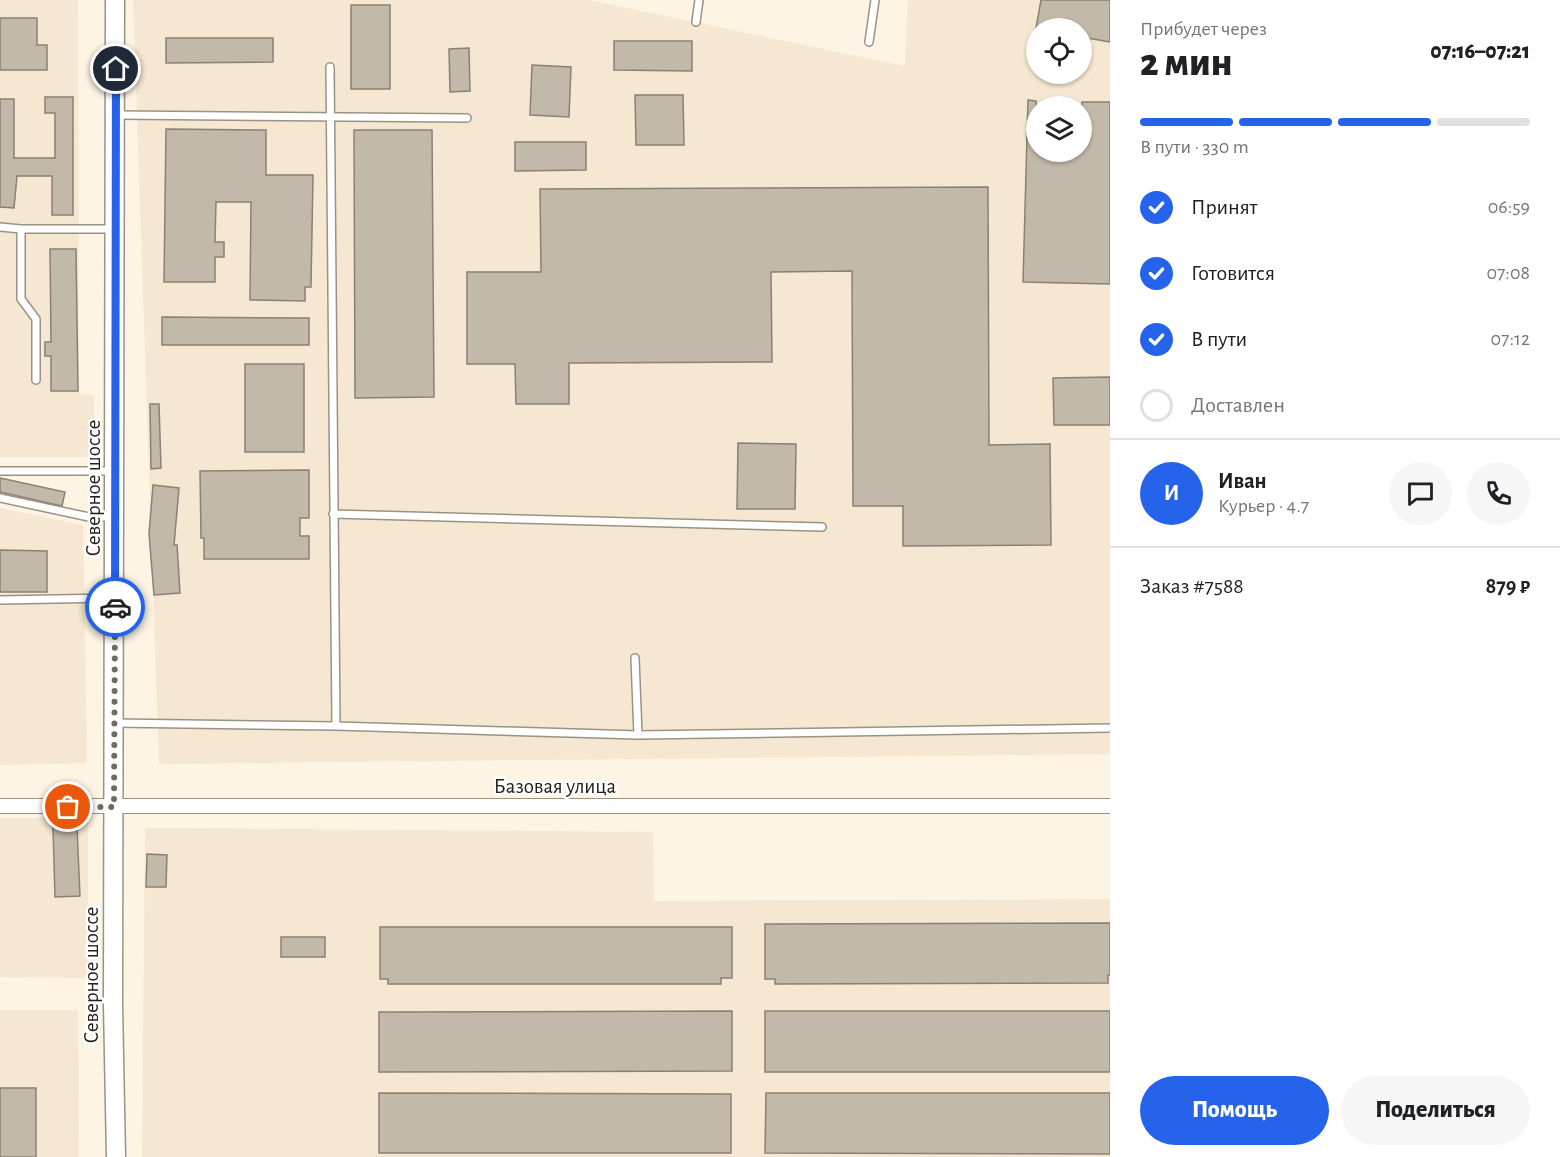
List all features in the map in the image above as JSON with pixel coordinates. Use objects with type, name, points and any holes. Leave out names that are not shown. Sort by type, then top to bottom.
[{"type":"main road","name":"Северное шоссе","points":[[115,0],[113,1004],[116,1157]]},
{"type":"street","name":"Базовая улица","points":[[0,807],[1110,806]]},
{"type":"lane","points":[[696,22],[699,0]]},
{"type":"lane","points":[[869,42],[875,0]]},
{"type":"lane","points":[[330,68],[336,726]]},
{"type":"lane","points":[[116,115],[467,118]]},
{"type":"lane","points":[[0,227],[116,229]]},
{"type":"lane","points":[[21,229],[21,299],[36,320],[36,380]]},
{"type":"lane","points":[[0,471],[115,471]]},
{"type":"lane","points":[[0,498],[89,517],[115,517]]},
{"type":"lane","points":[[333,514],[822,527]]},
{"type":"lane","points":[[0,600],[115,598]]},
{"type":"lane","points":[[635,658],[638,735]]},
{"type":"lane","points":[[115,723],[336,726],[638,735],[1110,728]]},
{"type":"shaded area","points":[[0,0],[78,0],[79,394],[94,395],[94,457],[0,457]]},
{"type":"shaded area","points":[[133,0],[589,0],[905,66],[908,0],[1110,0],[1110,754],[159,764]]},
{"type":"shaded area","points":[[0,508],[83,525],[87,763],[0,765]]},
{"type":"shaded area","points":[[0,818],[88,818],[88,978],[0,977]]},
{"type":"shaded area","points":[[145,828],[653,832],[654,901],[1110,899],[1110,1157],[142,1157]]},
{"type":"shaded area","points":[[0,1010],[78,1010],[79,1157],[0,1157]]},
{"type":"building","points":[[1041,0],[1110,0],[1110,42],[1092,39],[1092,18],[1038,18]]},
{"type":"building","points":[[351,5],[390,5],[390,89],[351,89]]},
{"type":"building","points":[[0,18],[37,18],[37,45],[47,45],[47,70],[0,70]]},
{"type":"building","points":[[166,38],[273,38],[273,62],[166,63]]},
{"type":"building","points":[[614,41],[692,41],[692,71],[614,70]]},
{"type":"building","points":[[469,48],[470,91],[450,92],[449,49]]},
{"type":"building","points":[[532,65],[571,67],[569,117],[530,115]]},
{"type":"building","points":[[635,95],[683,95],[684,145],[636,145]]},
{"type":"building","points":[[45,97],[73,97],[73,215],[52,215],[52,176],[17,176],[14,208],[0,207],[0,99],[14,99],[14,158],[55,158],[55,113],[45,113]]},
{"type":"building","points":[[1092,102],[1110,102],[1110,284],[1023,282],[1026,162],[1092,162]]},
{"type":"building","points":[[166,129],[266,130],[266,175],[313,175],[311,287],[305,287],[305,301],[250,300],[251,202],[216,202],[215,242],[224,242],[224,257],[215,257],[215,282],[164,282]]},
{"type":"building","points":[[354,130],[432,130],[434,397],[355,398]]},
{"type":"building","points":[[515,142],[586,142],[586,170],[515,171]]},
{"type":"building","points":[[988,187],[989,445],[1050,444],[1051,545],[903,546],[903,506],[853,506],[852,271],[771,272],[772,362],[569,363],[569,404],[516,404],[515,364],[467,364],[467,272],[541,272],[540,189]]},
{"type":"building","points":[[50,249],[76,249],[78,391],[51,391],[51,356],[45,356],[45,342],[51,342]]},
{"type":"building","points":[[162,317],[309,318],[309,345],[162,345]]},
{"type":"building","points":[[245,364],[304,364],[304,452],[245,452]]},
{"type":"building","points":[[1110,377],[1110,425],[1054,425],[1053,378]]},
{"type":"building","points":[[150,404],[159,404],[161,468],[151,469]]},
{"type":"building","points":[[738,443],[796,444],[795,509],[737,509]]},
{"type":"building","points":[[309,470],[309,518],[300,518],[300,536],[309,536],[309,559],[204,559],[204,538],[201,538],[200,471]]},
{"type":"building","points":[[0,478],[65,492],[62,506],[0,492]]},
{"type":"building","points":[[153,485],[179,488],[174,545],[177,545],[180,593],[154,595],[149,534]]},
{"type":"building","points":[[0,550],[47,551],[47,592],[0,592]]},
{"type":"building","points":[[53,827],[77,827],[80,896],[55,897]]},
{"type":"building","points":[[147,854],[167,855],[166,887],[146,887]]},
{"type":"building","points":[[1110,923],[1108,983],[775,984],[775,979],[765,979],[765,924]]},
{"type":"building","points":[[380,927],[732,927],[732,978],[721,978],[721,984],[388,984],[388,979],[380,979]]},
{"type":"building","points":[[281,937],[325,937],[325,957],[281,957]]},
{"type":"building","points":[[732,1011],[732,1071],[379,1072],[379,1012]]},
{"type":"building","points":[[765,1011],[1110,1011],[1110,1072],[765,1072]]},
{"type":"building","points":[[0,1088],[36,1088],[36,1157],[0,1157]]},
{"type":"building","points":[[379,1093],[731,1094],[731,1153],[379,1153]]},
{"type":"building","points":[[766,1093],[1110,1093],[1110,1154],[765,1153]]},
{"type":"way so far","points":[[68,807],[114,807],[115,607]]},
{"type":"route","points":[[115,607],[116,69]]}]
